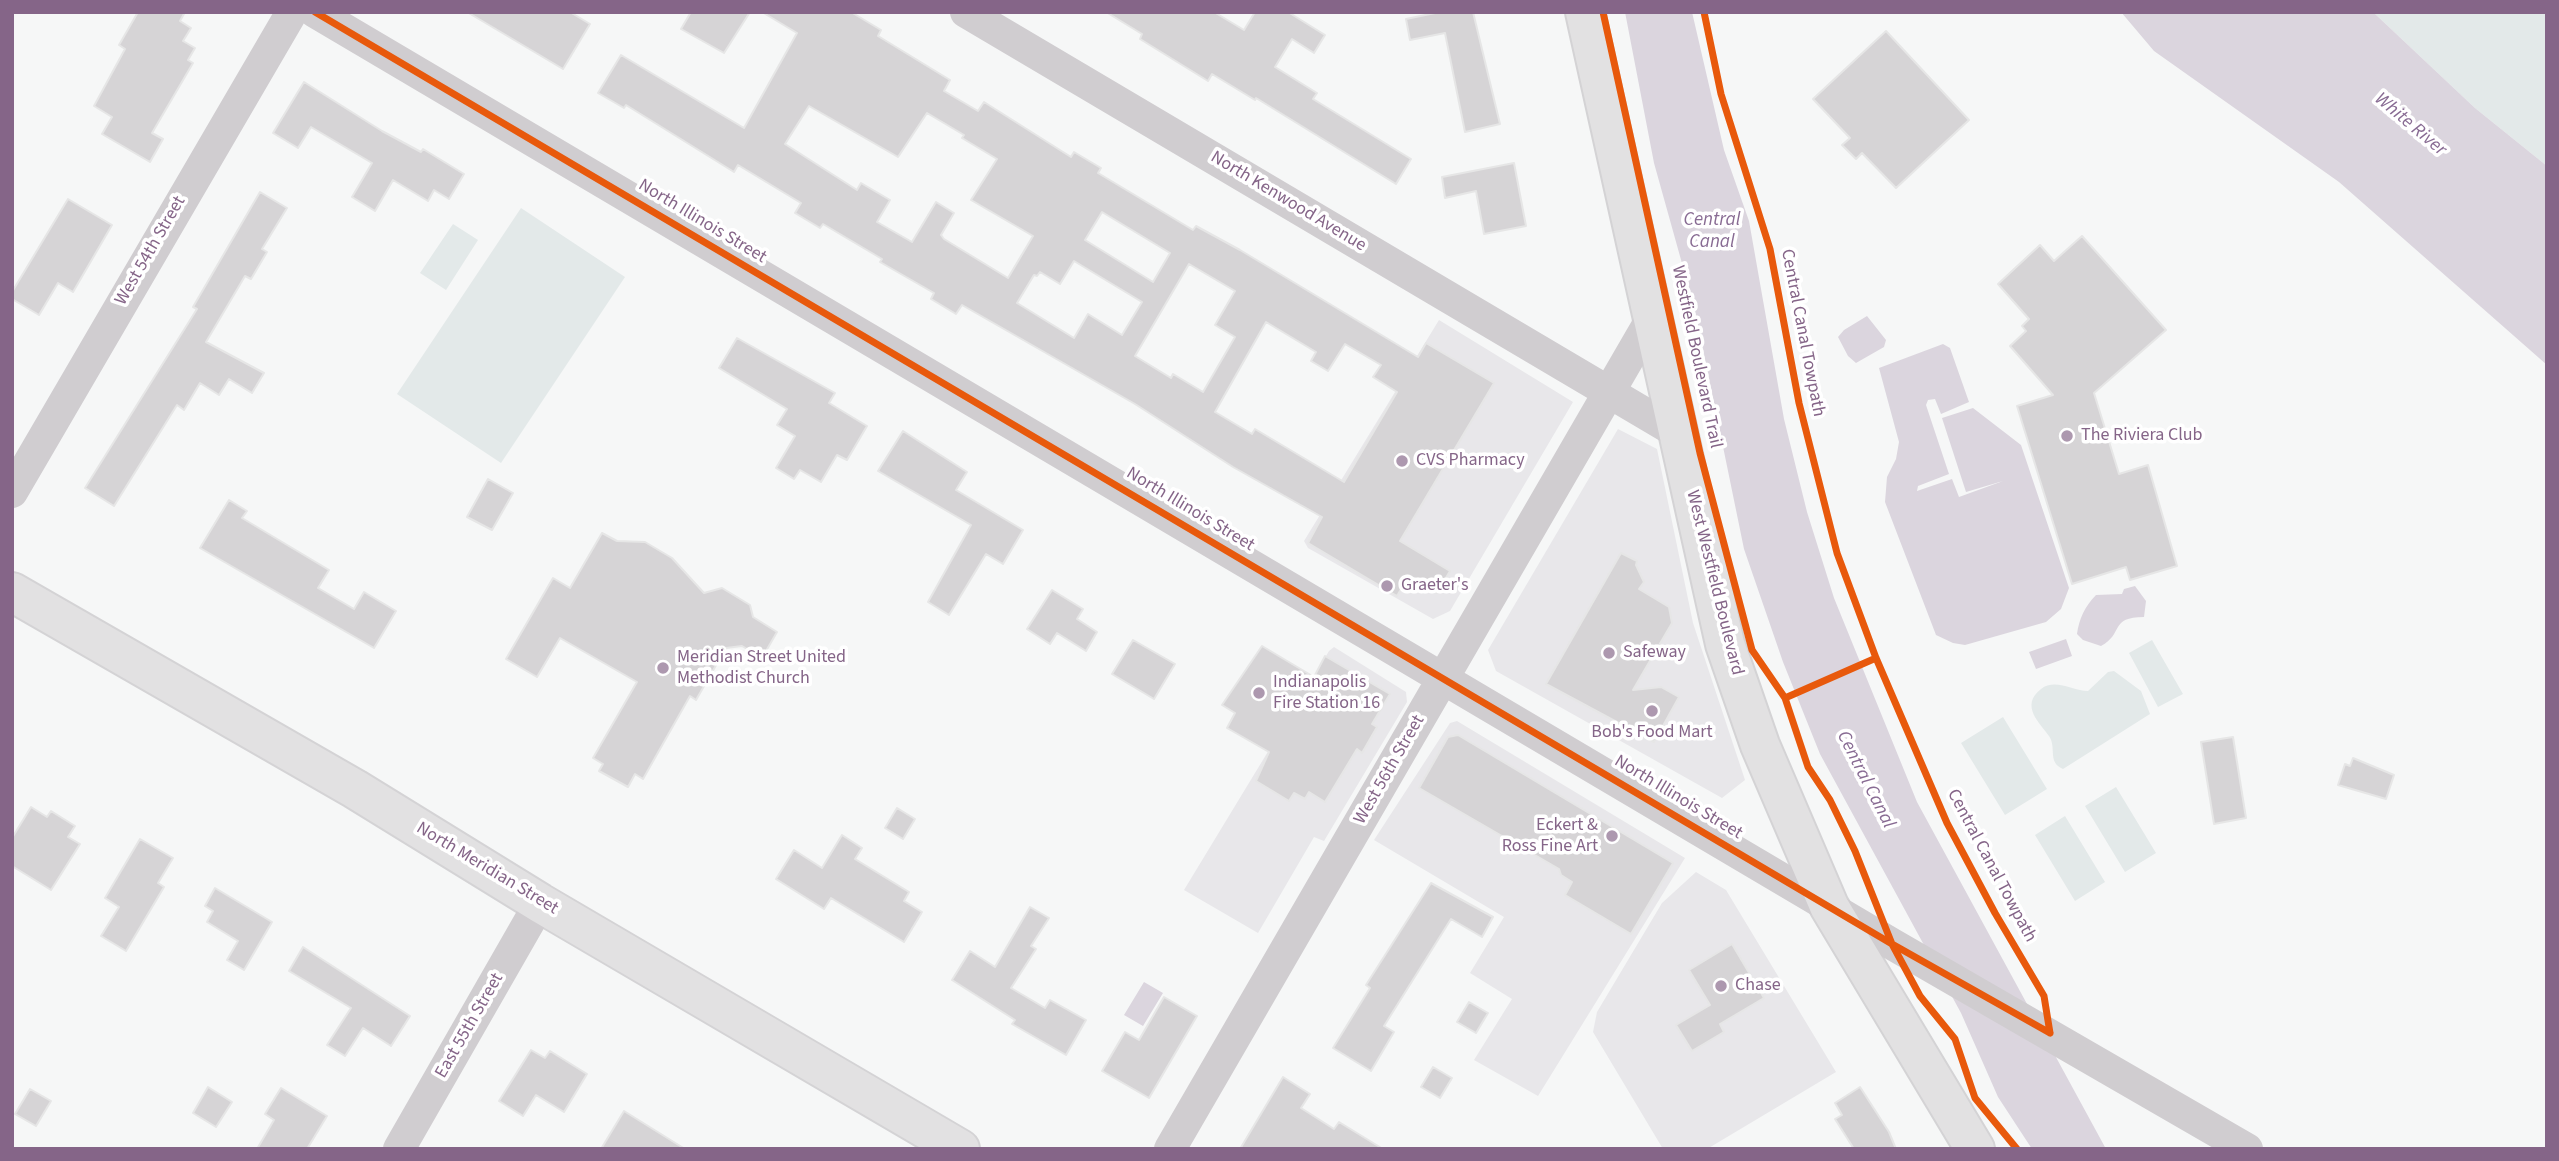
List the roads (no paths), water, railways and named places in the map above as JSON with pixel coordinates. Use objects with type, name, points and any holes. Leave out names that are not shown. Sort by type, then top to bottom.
[{"type":"main road","name":"West Westfield Boulevard","points":[[1585,12],[1732,664],[1760,745],[1829,906],[1975,1149]]},
{"type":"main road","name":"North Meridian Street","points":[[12,592],[355,789],[540,902],[960,1149]]},
{"type":"street","name":"West 54th Street","points":[[12,492],[292,12]]},
{"type":"street","name":"North Illinois Street","points":[[316,12],[1908,953],[2246,1149]]},
{"type":"street","name":"North Kenwood Avenue","points":[[966,12],[1678,433]]},
{"type":"street","points":[[1609,391],[1653,318]]},
{"type":"street","name":"West 56th Street","points":[[1170,1149],[1609,391]]},
{"type":"street","name":"East 55th Street","points":[[399,1149],[540,902]]},
{"type":"water","name":"Central Canal","points":[[1625,12],[1692,12],[1724,150],[1749,221],[1784,419],[1807,512],[1834,598],[1917,802],[2106,1149],[2032,1149],[1998,1097],[1961,1013],[1820,754],[1783,662],[1744,549],[1695,310],[1654,163]]},
{"type":"water","name":"White River","points":[[2121,12],[2373,12],[2475,108],[2547,166],[2547,365],[2339,182],[2154,51]]},
{"type":"water","points":[[1867,316],[1886,340],[1884,347],[1856,363],[1848,356],[1838,337],[1844,330]]},
{"type":"water","points":[[1943,344],[1950,348],[1969,402],[1941,414],[1935,399],[1928,400],[1926,405],[1949,474],[1918,486],[1917,491],[1952,479],[1959,497],[2003,481],[1966,492],[1942,418],[1973,408],[2021,445],[2069,588],[2061,609],[2046,622],[1965,645],[1936,635],[1885,502],[1887,477],[1896,459],[1899,442],[1879,368]]},
{"type":"water","points":[[2135,586],[2146,601],[2144,617],[2121,623],[2113,636],[2101,646],[2083,640],[2077,634],[2083,613],[2096,595],[2122,594],[2124,589]]},
{"type":"water","points":[[2066,639],[2072,656],[2036,669],[2029,652]]},
{"type":"water","points":[[1144,982],[1163,993],[1143,1026],[1124,1015]]},
{"type":"place","name":"The Riviera Club","points":[[2067,436]]},
{"type":"place","name":"CVS Pharmacy","points":[[1402,461]]},
{"type":"place","name":"Graeter's","points":[[1387,586]]},
{"type":"place","name":"Safeway","points":[[1609,653]]},
{"type":"place","name":"Meridian Street United Methodist Church","points":[[663,668]]},
{"type":"place","name":"Indianapolis Fire Station 16","points":[[1259,693]]},
{"type":"place","name":"Bob's Food Mart","points":[[1652,711]]},
{"type":"place","name":"Eckert & Ross Fine Art","points":[[1612,836]]},
{"type":"place","name":"Chase","points":[[1721,986]]}]
